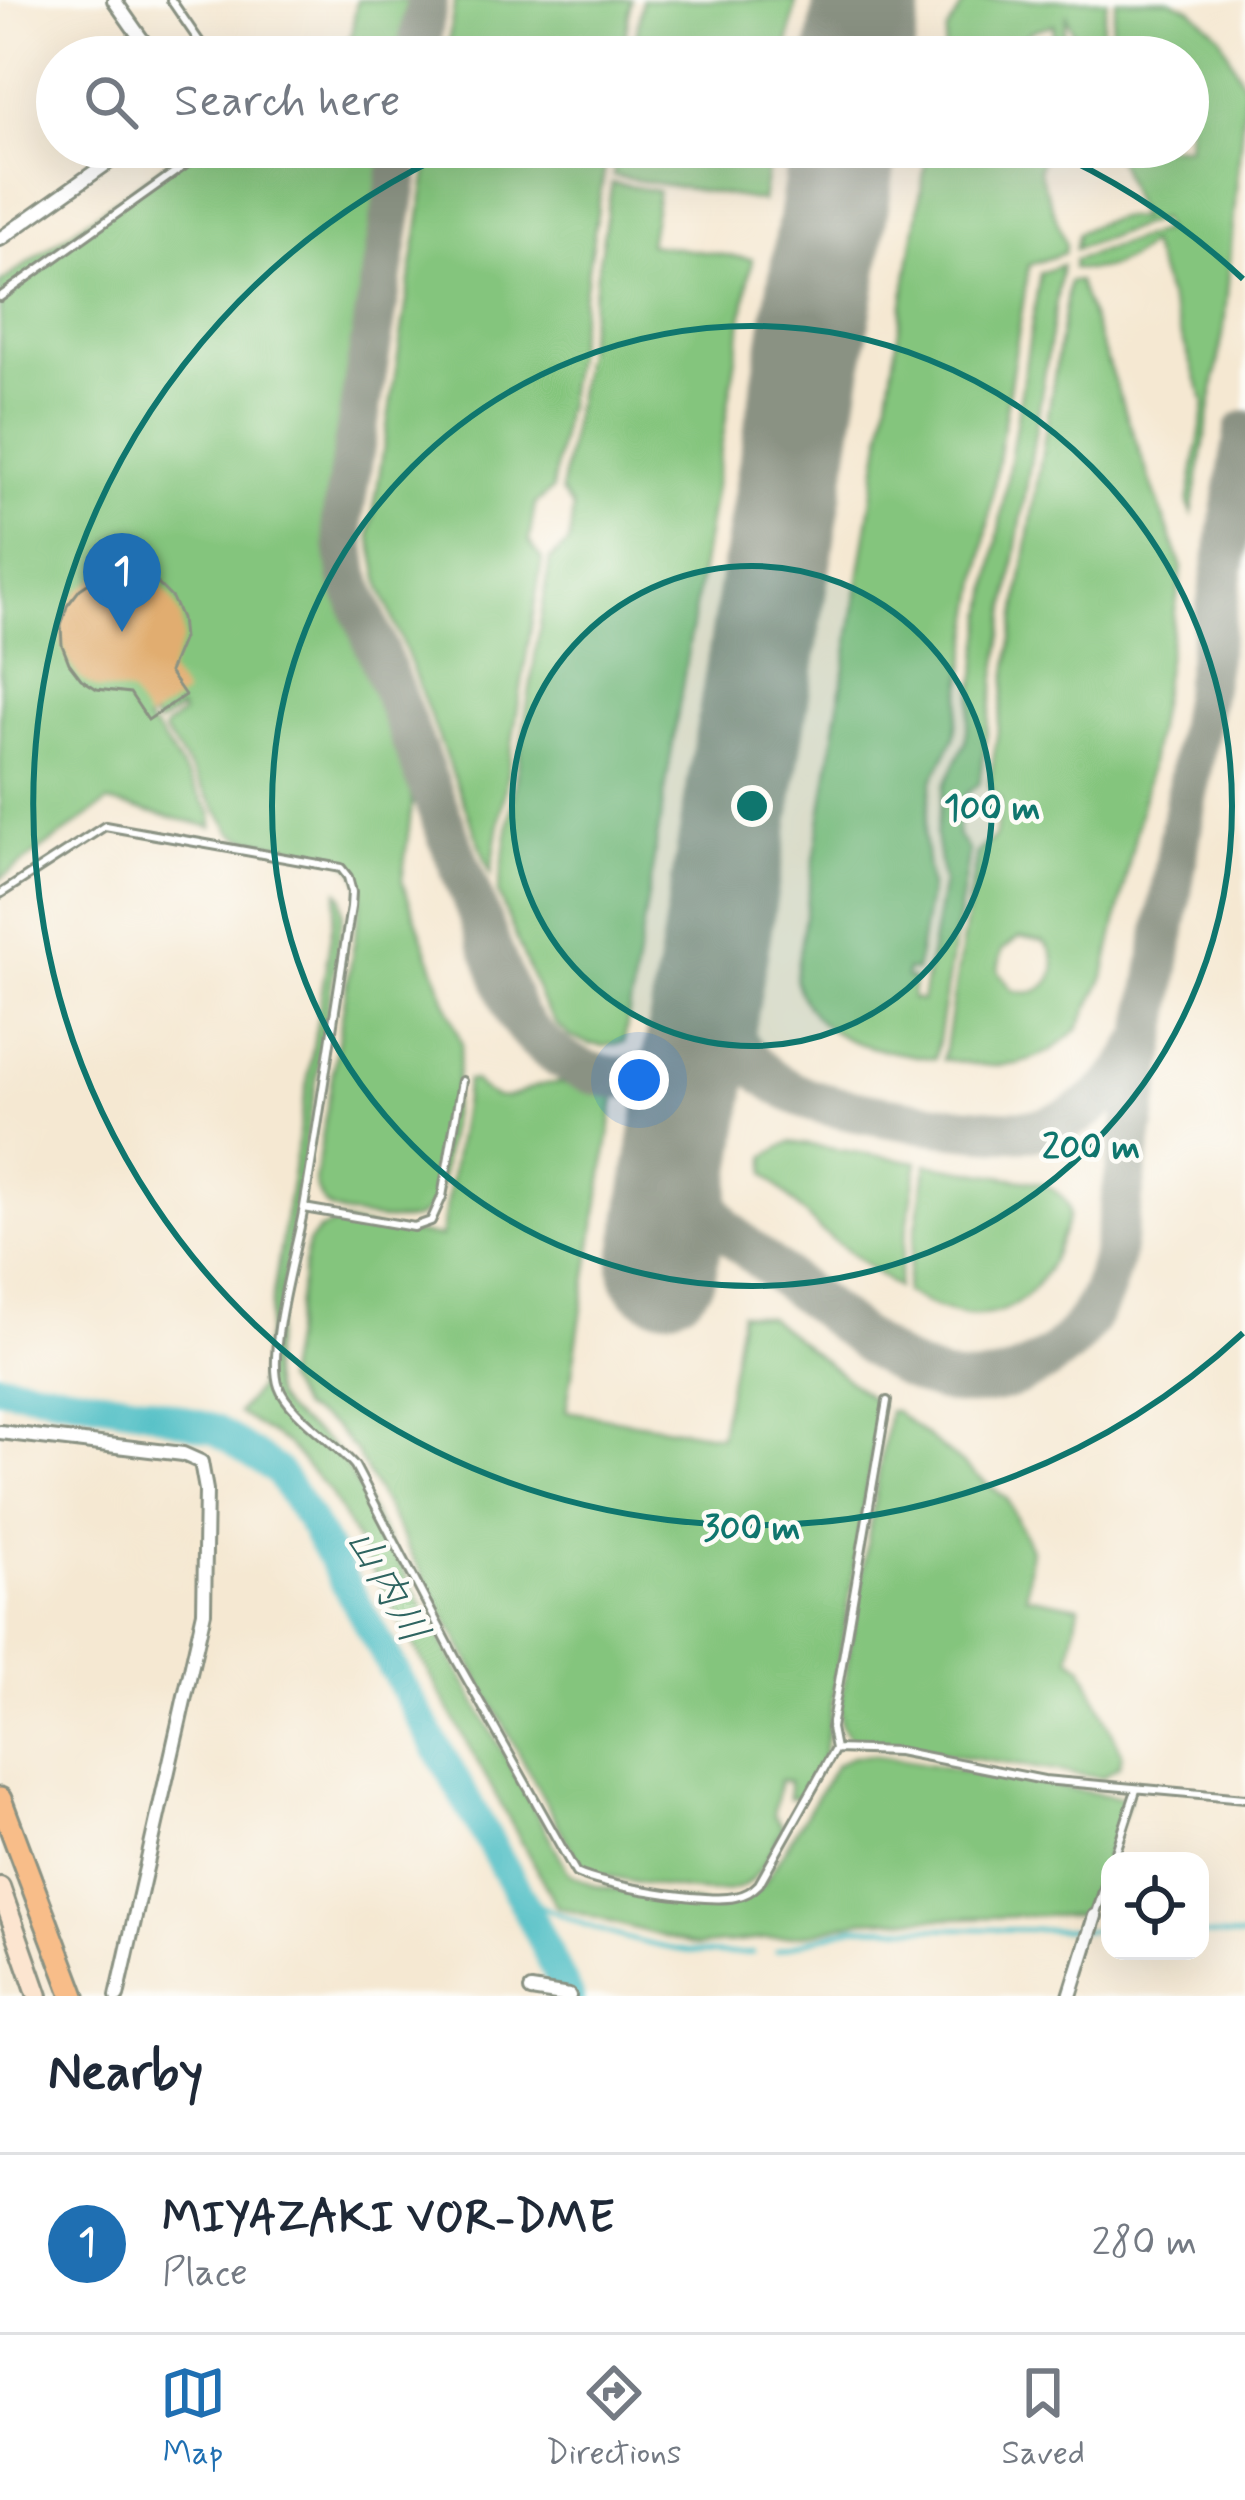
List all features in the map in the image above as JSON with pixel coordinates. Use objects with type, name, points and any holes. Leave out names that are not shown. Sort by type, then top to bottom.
[{"type":"main road","points":[[0,1799],[74,1996]]},
{"type":"street","points":[[114,0],[139,36]]},
{"type":"street","points":[[0,238],[100,168]]},
{"type":"street","points":[[0,1432],[183,1454],[201,1462],[206,1490],[204,1612],[116,1996]]},
{"type":"street","points":[[0,1888],[38,1996]]},
{"type":"street","points":[[1070,1996],[1095,1916]]},
{"type":"street","points":[[531,1990],[568,1996]]},
{"type":"lane","points":[[171,0],[196,36]]},
{"type":"lane","points":[[0,298],[181,168]]},
{"type":"lane","points":[[0,894],[106,826],[341,868],[352,892],[351,908],[277,1350],[279,1387],[287,1402],[355,1466],[576,1873],[640,1889],[730,1899],[749,1893],[779,1852],[835,1749],[831,1728],[887,1401]]},
{"type":"lane","points":[[304,1208],[414,1227],[431,1221],[442,1197],[462,1081]]},
{"type":"lane","points":[[835,1749],[898,1751],[1044,1780],[1245,1798]]},
{"type":"lane","points":[[1115,1852],[1136,1790]]},
{"type":"lane","points":[[1095,1916],[1101,1897]]},
{"type":"green space","points":[[357,0],[412,0],[406,36],[351,36]]},
{"type":"green space","points":[[455,0],[631,0],[625,36],[449,36]]},
{"type":"green space","points":[[642,0],[796,0],[790,36],[636,36]]},
{"type":"green space","points":[[966,0],[1107,0],[1101,36],[1074,36],[1067,16],[1063,36],[1053,36],[1054,24],[1025,36],[946,36]]},
{"type":"green space","points":[[1116,0],[1170,0],[1190,8],[1220,35],[1245,88],[1224,328],[1192,513],[1188,503],[1205,403],[1149,243],[1115,265],[1073,268],[1074,260],[1164,230],[1160,219],[1075,249],[1078,233],[1093,225],[1116,218],[1140,219],[1121,168],[1209,168],[1209,36],[1110,36]]},
{"type":"green space","points":[[162,168],[385,168],[330,501],[327,546],[330,568],[410,785],[412,805],[402,881],[462,1045],[440,1188],[434,1202],[416,1218],[371,1218],[334,1210],[323,1202],[315,1181],[361,901],[358,875],[339,858],[232,832],[164,731],[182,714],[180,709],[158,724],[151,716],[147,722],[212,814],[212,827],[108,802],[0,879],[0,283]]},
{"type":"green space","points":[[428,168],[605,168],[552,490],[535,504],[529,541],[542,560],[491,874],[381,588],[370,534]]},
{"type":"green space","points":[[614,168],[768,168],[762,201],[613,176]]},
{"type":"green space","points":[[925,168],[1040,168],[1066,245],[1064,253],[1029,265],[954,738],[932,781],[924,836],[930,888],[916,971],[907,970],[906,978],[914,980],[912,999],[922,1001],[943,882],[936,835],[944,786],[965,743],[1040,273],[1062,265],[979,783],[962,798],[957,834],[969,851],[935,1059],[870,1047],[832,1031],[804,1001],[795,979]]},
{"type":"green space","points":[[612,183],[658,191],[649,244],[752,259],[624,1042],[605,1046],[571,1037],[556,1024],[542,1003],[498,893],[550,560],[569,543],[573,508],[561,492]]},
{"type":"green space","points":[[1078,281],[1182,568],[1148,777],[1104,977],[1078,1029],[1051,1051],[1019,1064],[943,1060],[977,852],[995,837],[1001,801],[989,786],[1069,282]],"holes":[[[1019,937],[1044,942],[1054,962],[1050,980],[1035,991],[1012,990],[998,970],[1002,950]]]},
{"type":"green space","points":[[338,891],[343,914],[270,1364],[271,1383],[283,1409],[342,1458],[569,1873],[595,1886],[710,1906],[743,1900],[763,1885],[836,1765],[852,1756],[873,1755],[1129,1799],[1108,1852],[1101,1852],[1101,1870],[1083,1915],[863,1920],[810,1934],[697,1946],[557,1907],[330,1492],[287,1444],[238,1413],[258,1388]]},
{"type":"green space","points":[[467,1081],[505,1097],[556,1083],[616,1092],[566,1411],[720,1436],[741,1313],[768,1317],[880,1405],[823,1760],[799,1797],[789,1798],[789,1782],[780,1780],[773,1815],[783,1827],[758,1871],[735,1889],[659,1886],[595,1873],[578,1862],[356,1452],[332,1425],[301,1408],[284,1381],[308,1243],[319,1230],[338,1222],[441,1237]]},
{"type":"green space","points":[[790,1142],[918,1162],[897,1288],[820,1230],[766,1174],[766,1156]]},
{"type":"green space","points":[[927,1164],[1041,1183],[1066,1203],[1068,1220],[1047,1269],[1016,1304],[977,1315],[954,1313],[905,1292]]},
{"type":"green space","points":[[889,1411],[1007,1499],[1031,1549],[1026,1596],[1079,1606],[1070,1657],[1082,1666],[1122,1753],[1120,1765],[1103,1778],[851,1740],[841,1725]]},
{"type":"building","points":[[139,574],[157,583],[172,598],[181,618],[183,638],[169,672],[185,695],[148,720],[130,693],[97,689],[81,679],[62,645],[67,606],[80,589],[98,577]]},
{"type":"waterway","name":"山内川","points":[[0,1386],[145,1409],[216,1430],[278,1471],[520,1896],[569,1996]]},
{"type":"waterway","points":[[520,1896],[634,1940],[694,1952],[753,1953]]},
{"type":"waterway","points":[[776,1951],[855,1927],[1101,1931]]},
{"type":"waterway","points":[[1209,1935],[1245,1937]]},
{"type":"taxiway","points":[[421,36],[427,0]]},
{"type":"taxiway","points":[[864,36],[877,0]]},
{"type":"taxiway","points":[[400,168],[342,520],[349,576],[517,1016],[561,1058],[613,1077],[639,1075],[663,1066],[685,1047],[704,1018]]},
{"type":"taxiway","points":[[687,1128],[698,1180],[722,1226],[898,1363],[924,1376],[979,1384],[1010,1378],[1042,1363],[1079,1331],[1096,1306],[1112,1260],[1245,432]]},
{"type":"taxiway","points":[[713,951],[721,1006],[746,1055],[789,1090],[854,1110],[961,1127],[1044,1128],[1101,1098],[1140,1047]]},
{"type":"runway","points":[[862,36],[868,0]]},
{"type":"runway","points":[[663,1267],[841,168]]},
{"type":"place","name":"MIYAZAKI VOR-DME","points":[[122,632]]}]
